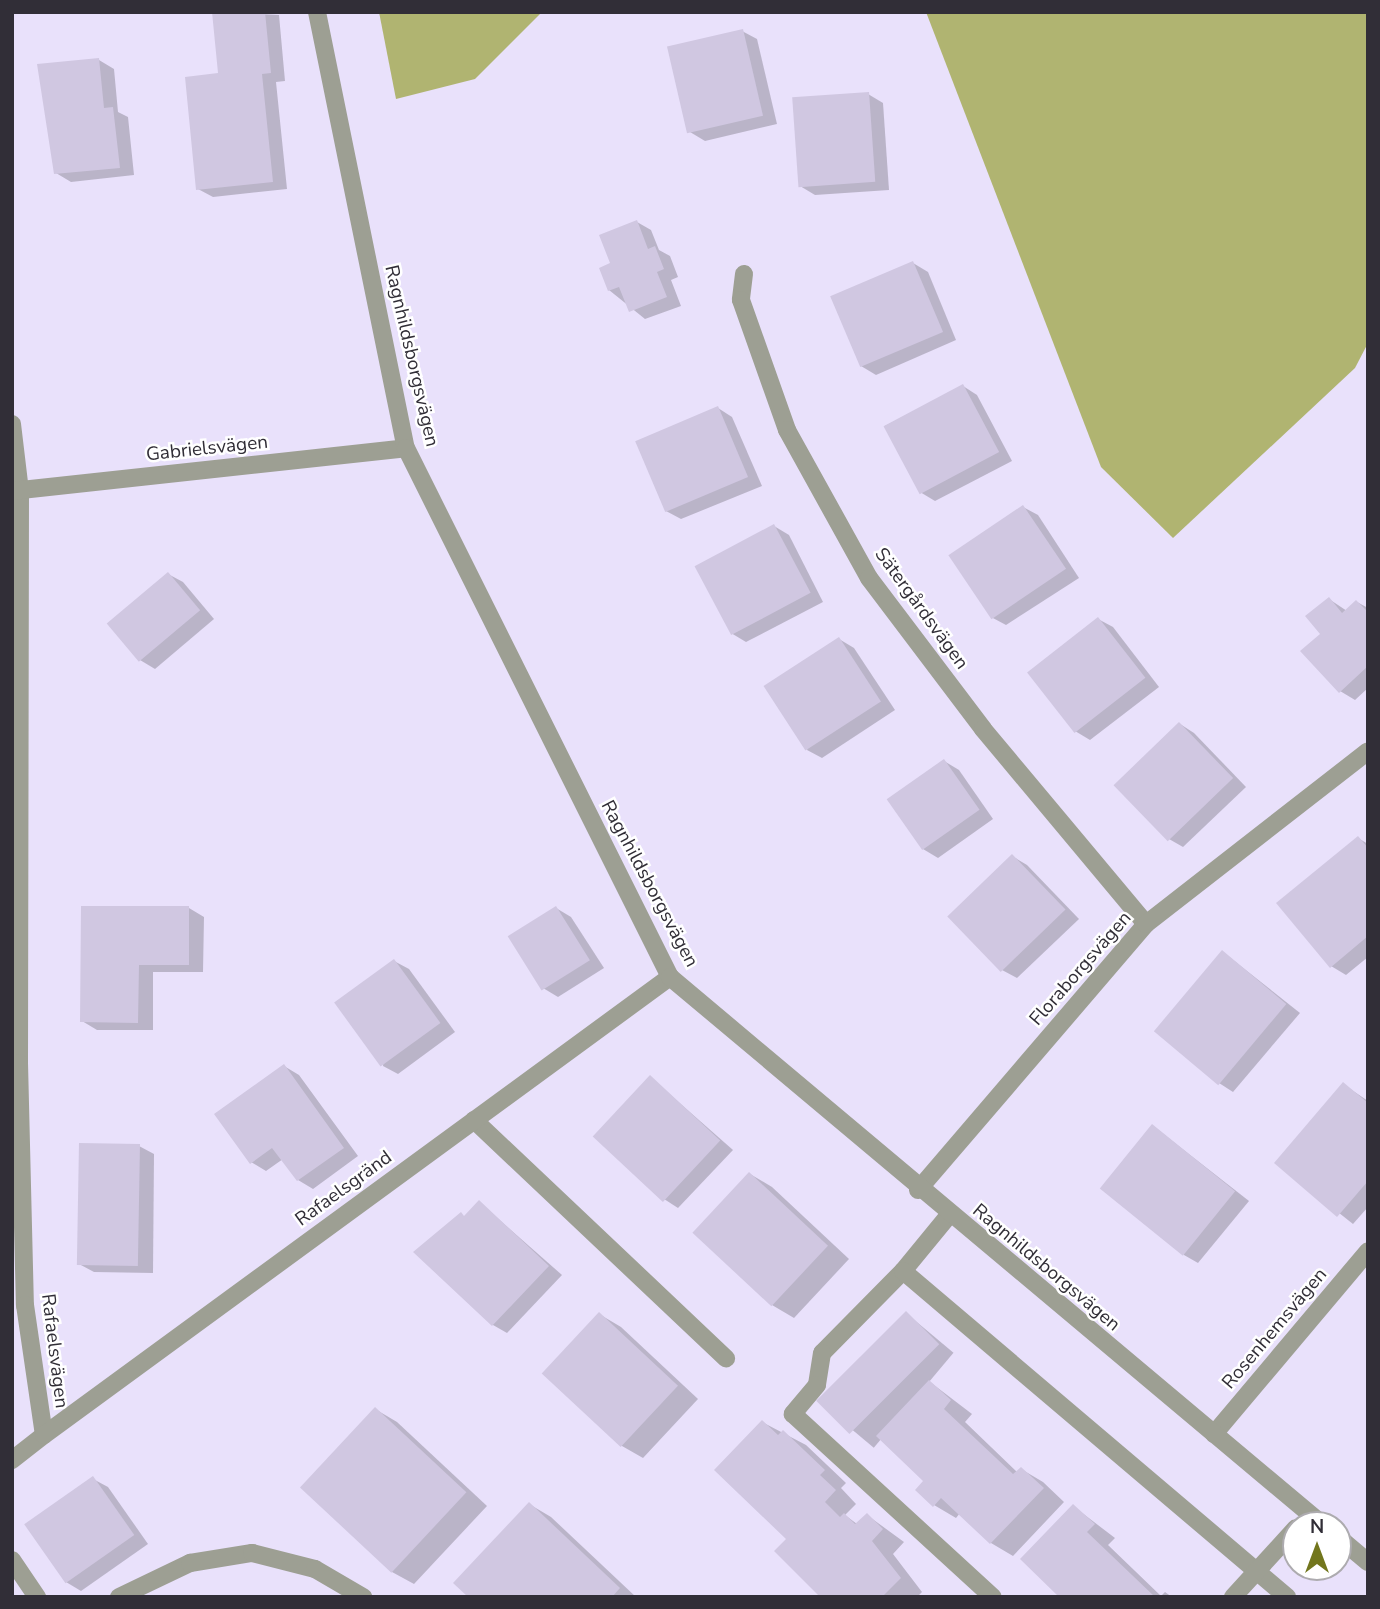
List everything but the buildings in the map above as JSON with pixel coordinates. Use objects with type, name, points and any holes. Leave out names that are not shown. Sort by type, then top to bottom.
[{"type":"street","name":"Ragnhildsborgsvägen","points":[[317,12],[406,448],[670,977],[918,1190],[1214,1434],[1290,1511]]},
{"type":"street","name":"Sätergårdsvägen","points":[[744,274],[741,300],[787,430],[869,578],[983,729],[1146,924]]},
{"type":"street","name":"Rafaelsvägen","points":[[12,424],[16,491],[16,1063],[25,1305],[44,1435],[12,1460]]},
{"type":"street","name":"Gabrielsvägen","points":[[16,491],[406,448]]},
{"type":"street","name":"Floraborgsvägen","points":[[918,1190],[1146,924],[1368,751]]},
{"type":"street","name":"Rafaelsgränd","points":[[44,1435],[670,977]]},
{"type":"street","points":[[474,1119],[726,1358]]},
{"type":"street","points":[[949,1215],[903,1271],[822,1353],[817,1385],[793,1414],[993,1597]]},
{"type":"street","name":"Rosenhemsvägen","points":[[1214,1434],[1368,1251]]},
{"type":"street","points":[[903,1271],[1287,1597]]},
{"type":"street","points":[[1233,1597],[1282,1543]]},
{"type":"street","points":[[1352,1549],[1368,1562]]},
{"type":"street","points":[[119,1597],[190,1563],[252,1553],[315,1569],[363,1597]]},
{"type":"street","points":[[12,1560],[37,1597]]},
{"type":"green space","points":[[379,12],[542,12],[475,79],[396,99]]},
{"type":"green space","points":[[926,12],[1368,12],[1368,343],[1355,368],[1173,538],[1101,467]]}]
